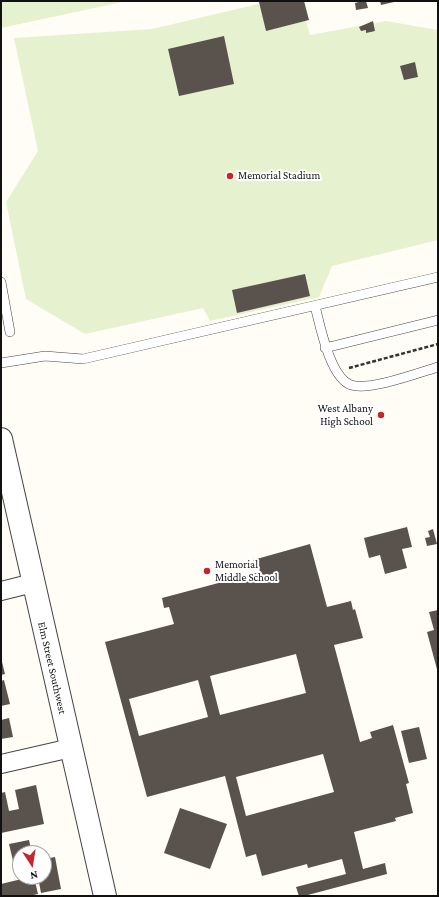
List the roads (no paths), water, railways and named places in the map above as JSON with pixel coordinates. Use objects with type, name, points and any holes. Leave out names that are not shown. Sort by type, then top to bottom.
[{"type":"street","name":"Elm Street Southwest","points":[[1,439],[105,896]]},
{"type":"street","points":[[1,591],[33,583]]},
{"type":"street","points":[[1,764],[71,748]]},
{"type":"lane","points":[[1,363],[45,356],[83,359],[438,277]]},
{"type":"lane","points":[[1,282],[10,332]]},
{"type":"lane","points":[[315,306],[325,348],[337,371],[350,384],[369,386],[438,367]]},
{"type":"lane","points":[[325,348],[438,320]]},
{"type":"place","name":"Memorial Stadium","points":[[230,176]]},
{"type":"place","name":"West Albany High School","points":[[381,415]]},
{"type":"place","name":"Memorial Middle School","points":[[207,571]]}]
